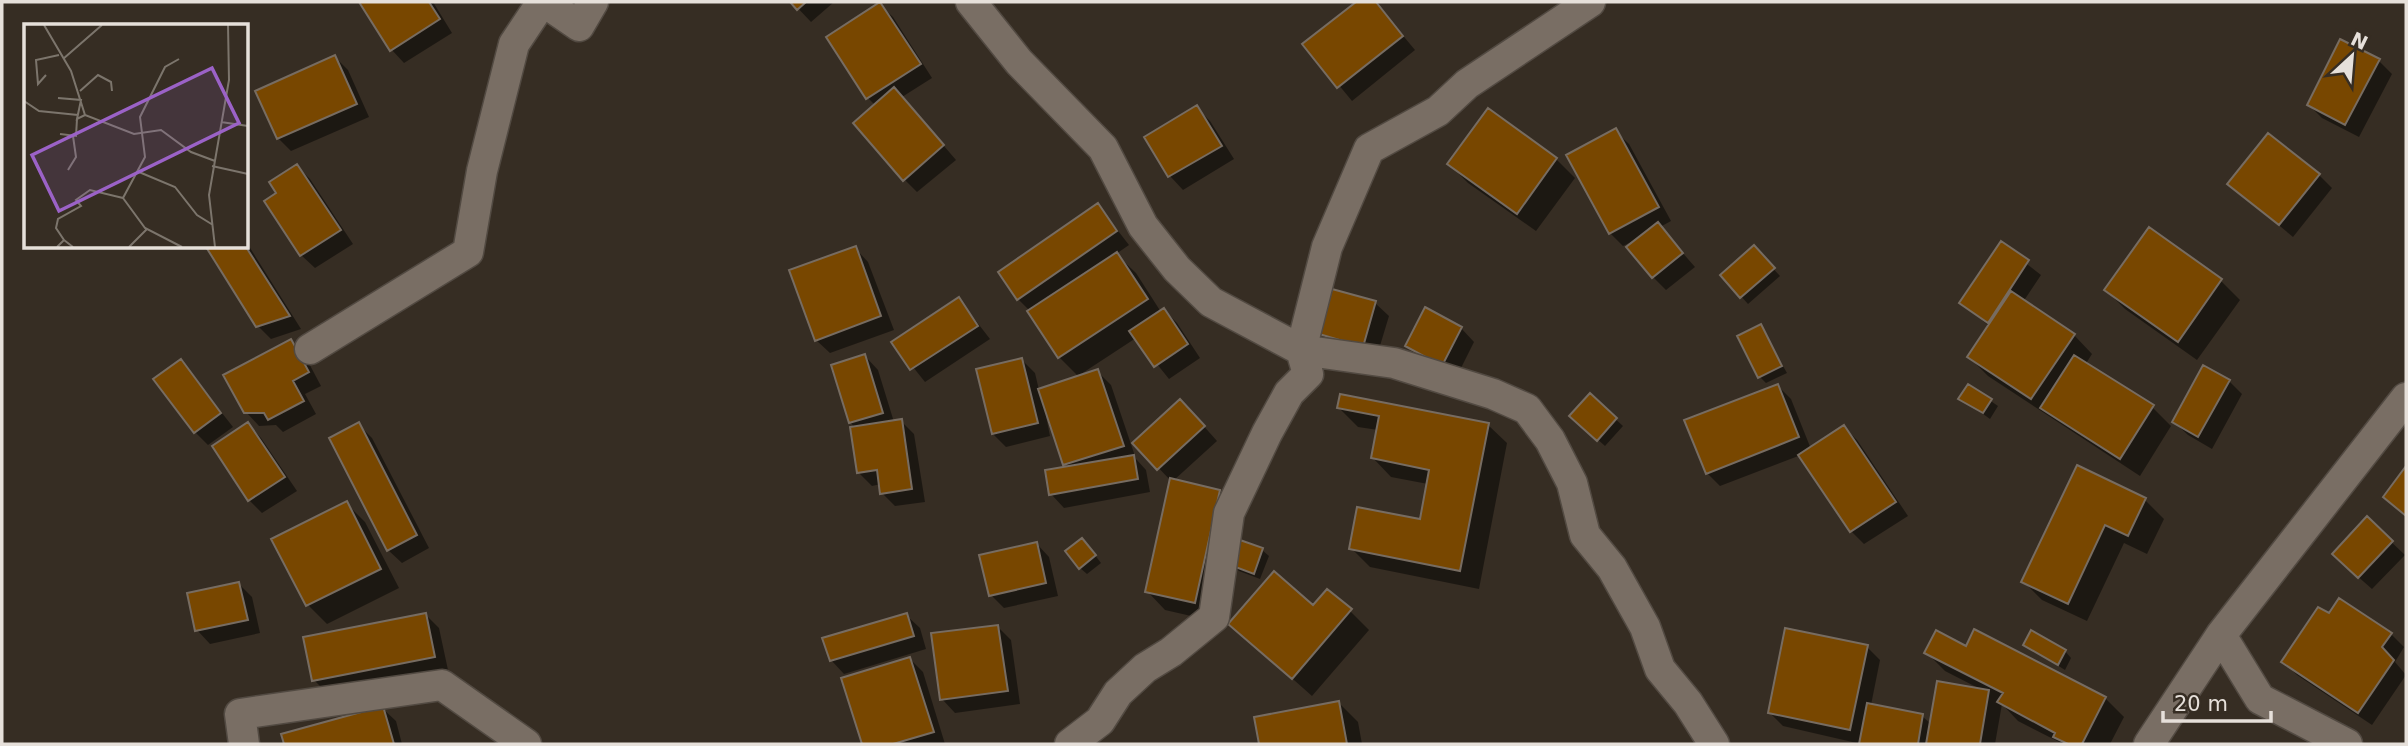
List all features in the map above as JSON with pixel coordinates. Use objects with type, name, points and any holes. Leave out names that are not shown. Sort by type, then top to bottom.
[{"type":"street","points":[[310,349],[468,252],[482,171],[514,44],[543,2],[579,26],[593,2]]},
{"type":"street","points":[[971,2],[1019,62],[1103,148],[1143,226],[1177,269],[1211,302],[1301,350],[1394,363],[1493,394],[1527,409],[1550,440],[1572,483],[1585,535],[1612,568],[1644,627],[1660,669],[1688,703],[1714,744]]},
{"type":"street","points":[[1071,744],[1100,721],[1118,693],[1145,668],[1171,652],[1214,617],[1229,513],[1289,393],[1308,373],[1301,350],[1327,247],[1368,149],[1438,111],[1467,84],[1590,2]]},
{"type":"street","points":[[2149,744],[2221,635],[2406,398]]},
{"type":"street","points":[[2221,635],[2260,699],[2347,744]]},
{"type":"street","points":[[244,744],[240,714],[442,685],[526,744]]},
{"type":"building","points":[[359,2],[429,2],[440,19],[390,51]]},
{"type":"building","points":[[790,2],[806,2],[797,10]]},
{"type":"building","points":[[880,2],[921,64],[866,99],[826,37]]},
{"type":"building","points":[[1356,2],[1376,2],[1403,36],[1337,88],[1302,44]]},
{"type":"building","points":[[2340,39],[2380,59],[2345,125],[2307,105]]},
{"type":"building","points":[[335,55],[357,104],[277,139],[255,91]]},
{"type":"building","points":[[894,87],[944,145],[903,181],[853,123]]},
{"type":"building","points":[[1197,105],[1222,146],[1168,177],[1144,137]]},
{"type":"building","points":[[1488,108],[1557,158],[1517,214],[1447,164]]},
{"type":"building","points":[[1616,128],[1659,207],[1609,234],[1566,155]]},
{"type":"building","points":[[2268,133],[2320,174],[2279,225],[2227,184]]},
{"type":"building","points":[[297,164],[341,230],[300,256],[264,201],[276,193],[269,182]]},
{"type":"building","points":[[1098,203],[1117,231],[1017,300],[998,272]]},
{"type":"building","points":[[1658,222],[1683,253],[1652,278],[1626,247]]},
{"type":"building","points":[[2149,227],[2222,279],[2178,342],[2104,290]]},
{"type":"building","points":[[2001,241],[2029,260],[1988,323],[1959,303]]},
{"type":"building","points":[[1754,245],[1775,268],[1740,298],[1720,275]]},
{"type":"building","points":[[856,246],[881,316],[815,341],[789,270]]},
{"type":"building","points":[[207,248],[247,248],[290,316],[256,327]]},
{"type":"building","points":[[1117,252],[1148,299],[1058,358],[1027,311]]},
{"type":"building","points":[[1332,289],[1376,301],[1363,347],[1319,334]]},
{"type":"building","points":[[2011,291],[2075,334],[2031,399],[1967,357]]},
{"type":"building","points":[[959,297],[978,326],[910,370],[891,342]]},
{"type":"building","points":[[1425,307],[1462,327],[1442,366],[1405,346]]},
{"type":"building","points":[[1164,308],[1188,344],[1154,367],[1129,331]]},
{"type":"building","points":[[1761,324],[1782,366],[1758,378],[1737,336]]},
{"type":"building","points":[[291,339],[309,372],[293,381],[304,401],[268,420],[264,413],[244,413],[223,375]]},
{"type":"building","points":[[865,354],[883,413],[849,423],[831,365]]},
{"type":"building","points":[[2074,355],[2154,405],[2120,459],[2040,408]]},
{"type":"building","points":[[1022,358],[1038,423],[992,434],[976,369]]},
{"type":"building","points":[[181,359],[221,413],[194,433],[153,379]]},
{"type":"building","points":[[2203,365],[2230,380],[2198,437],[2172,422]]},
{"type":"building","points":[[1098,369],[1124,446],[1063,465],[1038,389]]},
{"type":"building","points":[[1778,384],[1799,437],[1706,474],[1684,420]]},
{"type":"building","points":[[1968,384],[1992,399],[1983,413],[1958,399]]},
{"type":"building","points":[[1590,393],[1617,418],[1597,441],[1569,416]]},
{"type":"building","points":[[1340,394],[1489,423],[1460,571],[1349,549],[1357,507],[1420,519],[1429,470],[1371,458],[1379,416],[1337,408]]},
{"type":"building","points":[[1180,399],[1205,426],[1157,470],[1132,443]]},
{"type":"building","points":[[902,419],[912,489],[880,494],[877,470],[857,473],[850,427]]},
{"type":"building","points":[[248,422],[285,477],[248,501],[212,446]]},
{"type":"building","points":[[359,422],[417,535],[387,551],[329,438]]},
{"type":"building","points":[[1844,425],[1896,502],[1850,532],[1798,455]]},
{"type":"building","points":[[1134,455],[1138,479],[1049,495],[1045,470]]},
{"type":"building","points":[[2077,465],[2146,498],[2128,536],[2105,525],[2068,604],[2021,582]]},
{"type":"building","points":[[2406,466],[2406,516],[2383,497]]},
{"type":"building","points":[[1170,478],[1220,490],[1195,603],[1145,592]]},
{"type":"building","points":[[347,501],[381,569],[306,606],[271,539]]},
{"type":"building","points":[[2367,516],[2393,541],[2358,578],[2332,554]]},
{"type":"building","points":[[1082,538],[1096,555],[1079,569],[1065,551]]},
{"type":"building","points":[[1240,540],[1263,548],[1254,574],[1230,565]]},
{"type":"building","points":[[1037,542],[1046,583],[989,596],[979,555]]},
{"type":"building","points":[[1274,571],[1313,605],[1327,589],[1352,609],[1292,679],[1228,624]]},
{"type":"building","points":[[239,582],[248,620],[195,631],[187,593]]},
{"type":"building","points":[[2339,598],[2392,633],[2382,647],[2394,660],[2358,713],[2281,662],[2318,607],[2329,613]]},
{"type":"building","points":[[426,613],[435,657],[312,681],[303,637]]},
{"type":"building","points":[[907,613],[914,636],[830,661],[822,638]]},
{"type":"building","points":[[998,625],[1008,691],[940,700],[931,633]]},
{"type":"building","points":[[1785,628],[1868,645],[1850,730],[1768,713]]},
{"type":"building","points":[[1974,629],[2106,697],[2082,744],[2068,744],[2053,737],[2055,733],[1997,702],[2003,693],[1924,653],[1936,630],[1966,646]]},
{"type":"building","points":[[2031,630],[2066,650],[2058,665],[2023,645]]},
{"type":"building","points":[[910,657],[934,732],[893,744],[862,744],[841,678]]},
{"type":"building","points":[[1937,681],[1989,690],[1980,744],[1926,744]]},
{"type":"building","points":[[1339,701],[1347,744],[1259,744],[1254,717]]},
{"type":"building","points":[[1867,703],[1923,714],[1918,744],[1859,744]]},
{"type":"building","points":[[383,706],[394,744],[284,744],[281,734]]}]
